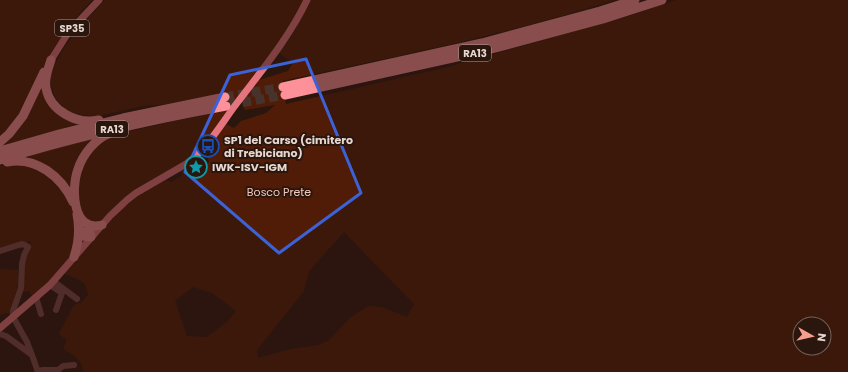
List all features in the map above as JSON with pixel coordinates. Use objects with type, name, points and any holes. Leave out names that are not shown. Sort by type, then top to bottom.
[{"type":"highway","name":"RA13","points":[[635,0],[482,44],[284,91],[484,51],[603,19],[662,0]]},
{"type":"highway","points":[[51,60],[46,81],[48,96],[58,109],[70,117],[80,120],[96,121],[141,111],[170,112]]},
{"type":"highway","points":[[0,142],[9,134],[23,116],[51,60]]},
{"type":"highway","name":"RA13","points":[[0,152],[59,134],[225,101]]},
{"type":"highway","points":[[76,210],[74,187],[78,169],[86,153],[94,144],[108,134],[147,124],[170,112]]},
{"type":"highway","name":"RA13","points":[[0,160],[170,112]]},
{"type":"highway","points":[[0,164],[18,161],[33,164],[55,176],[70,195],[84,227],[92,237]]},
{"type":"highway","points":[[84,227],[102,225]]},
{"type":"highway","points":[[74,257],[84,227]]},
{"type":"main road","name":"SP35","points":[[51,60],[68,33],[99,0]]},
{"type":"main road","points":[[0,333],[13,317],[52,283],[102,225],[131,196],[186,164],[203,148],[282,44],[296,23],[308,0]]},
{"type":"street","points":[[0,251],[22,244],[28,247],[22,264],[21,288],[13,311],[13,317],[27,342],[38,372],[42,370],[59,371],[63,366],[74,365]]},
{"type":"street","points":[[52,283],[77,298]]},
{"type":"street","points":[[52,283],[62,293],[56,310]]},
{"type":"street","points":[[36,297],[41,314]]},
{"type":"street","points":[[0,333],[32,355]]},
{"type":"highlighted area","points":[[306,59],[361,193],[279,253],[185,172],[230,75]]},
{"type":"green space","points":[[0,0],[92,0],[73,21],[46,62],[22,111],[8,129],[0,136]]},
{"type":"green space","points":[[105,0],[304,0],[290,28],[194,155],[102,222],[91,223],[82,215],[77,194],[82,166],[95,146],[114,134],[226,109],[223,93],[168,104],[143,106],[98,116],[79,115],[66,110],[56,99],[50,84],[51,71],[66,45]]},
{"type":"green space","name":"Bosco Prete","points":[[311,0],[614,0],[532,24],[408,54],[282,81],[286,104],[448,67],[629,16],[676,0],[848,0],[848,372],[84,372],[81,363],[63,349],[67,340],[59,334],[74,305],[82,302],[88,295],[87,289],[83,282],[64,273],[122,209],[141,194],[166,180],[171,182],[182,176],[180,171],[201,156],[203,158],[200,168],[202,170],[205,168],[209,162],[206,150],[226,124],[234,128],[241,121],[266,113],[275,105],[245,110],[243,101],[259,80],[288,71],[293,63],[279,53],[292,36]],"holes":[[[344,232],[414,304],[407,317],[382,307],[368,306],[351,317],[329,340],[319,345],[291,349],[258,358],[257,350],[304,291],[309,271]],[[193,287],[212,293],[236,311],[228,321],[207,337],[187,336],[175,301]]]},
{"type":"green space","points":[[43,82],[45,98],[82,123],[0,146]]},
{"type":"green space","points":[[93,138],[72,189],[28,159],[29,156]]},
{"type":"green space","points":[[7,164],[27,165],[51,176],[71,203],[75,218],[76,224],[72,255],[52,279],[32,296],[29,291],[23,292],[23,266],[31,241],[0,247],[0,166]]},
{"type":"green space","points":[[0,269],[18,270],[18,285],[10,314],[6,313],[0,315]]},
{"type":"tunnel","points":[[225,97],[283,87]]},
{"type":"tunnel","points":[[229,105],[285,95]]},
{"type":"place","name":"SP1 del Carso (cimitero di Trebiciano)","points":[[208,146]]},
{"type":"place","name":"IWK-ISV-IGM","points":[[196,167]]}]
